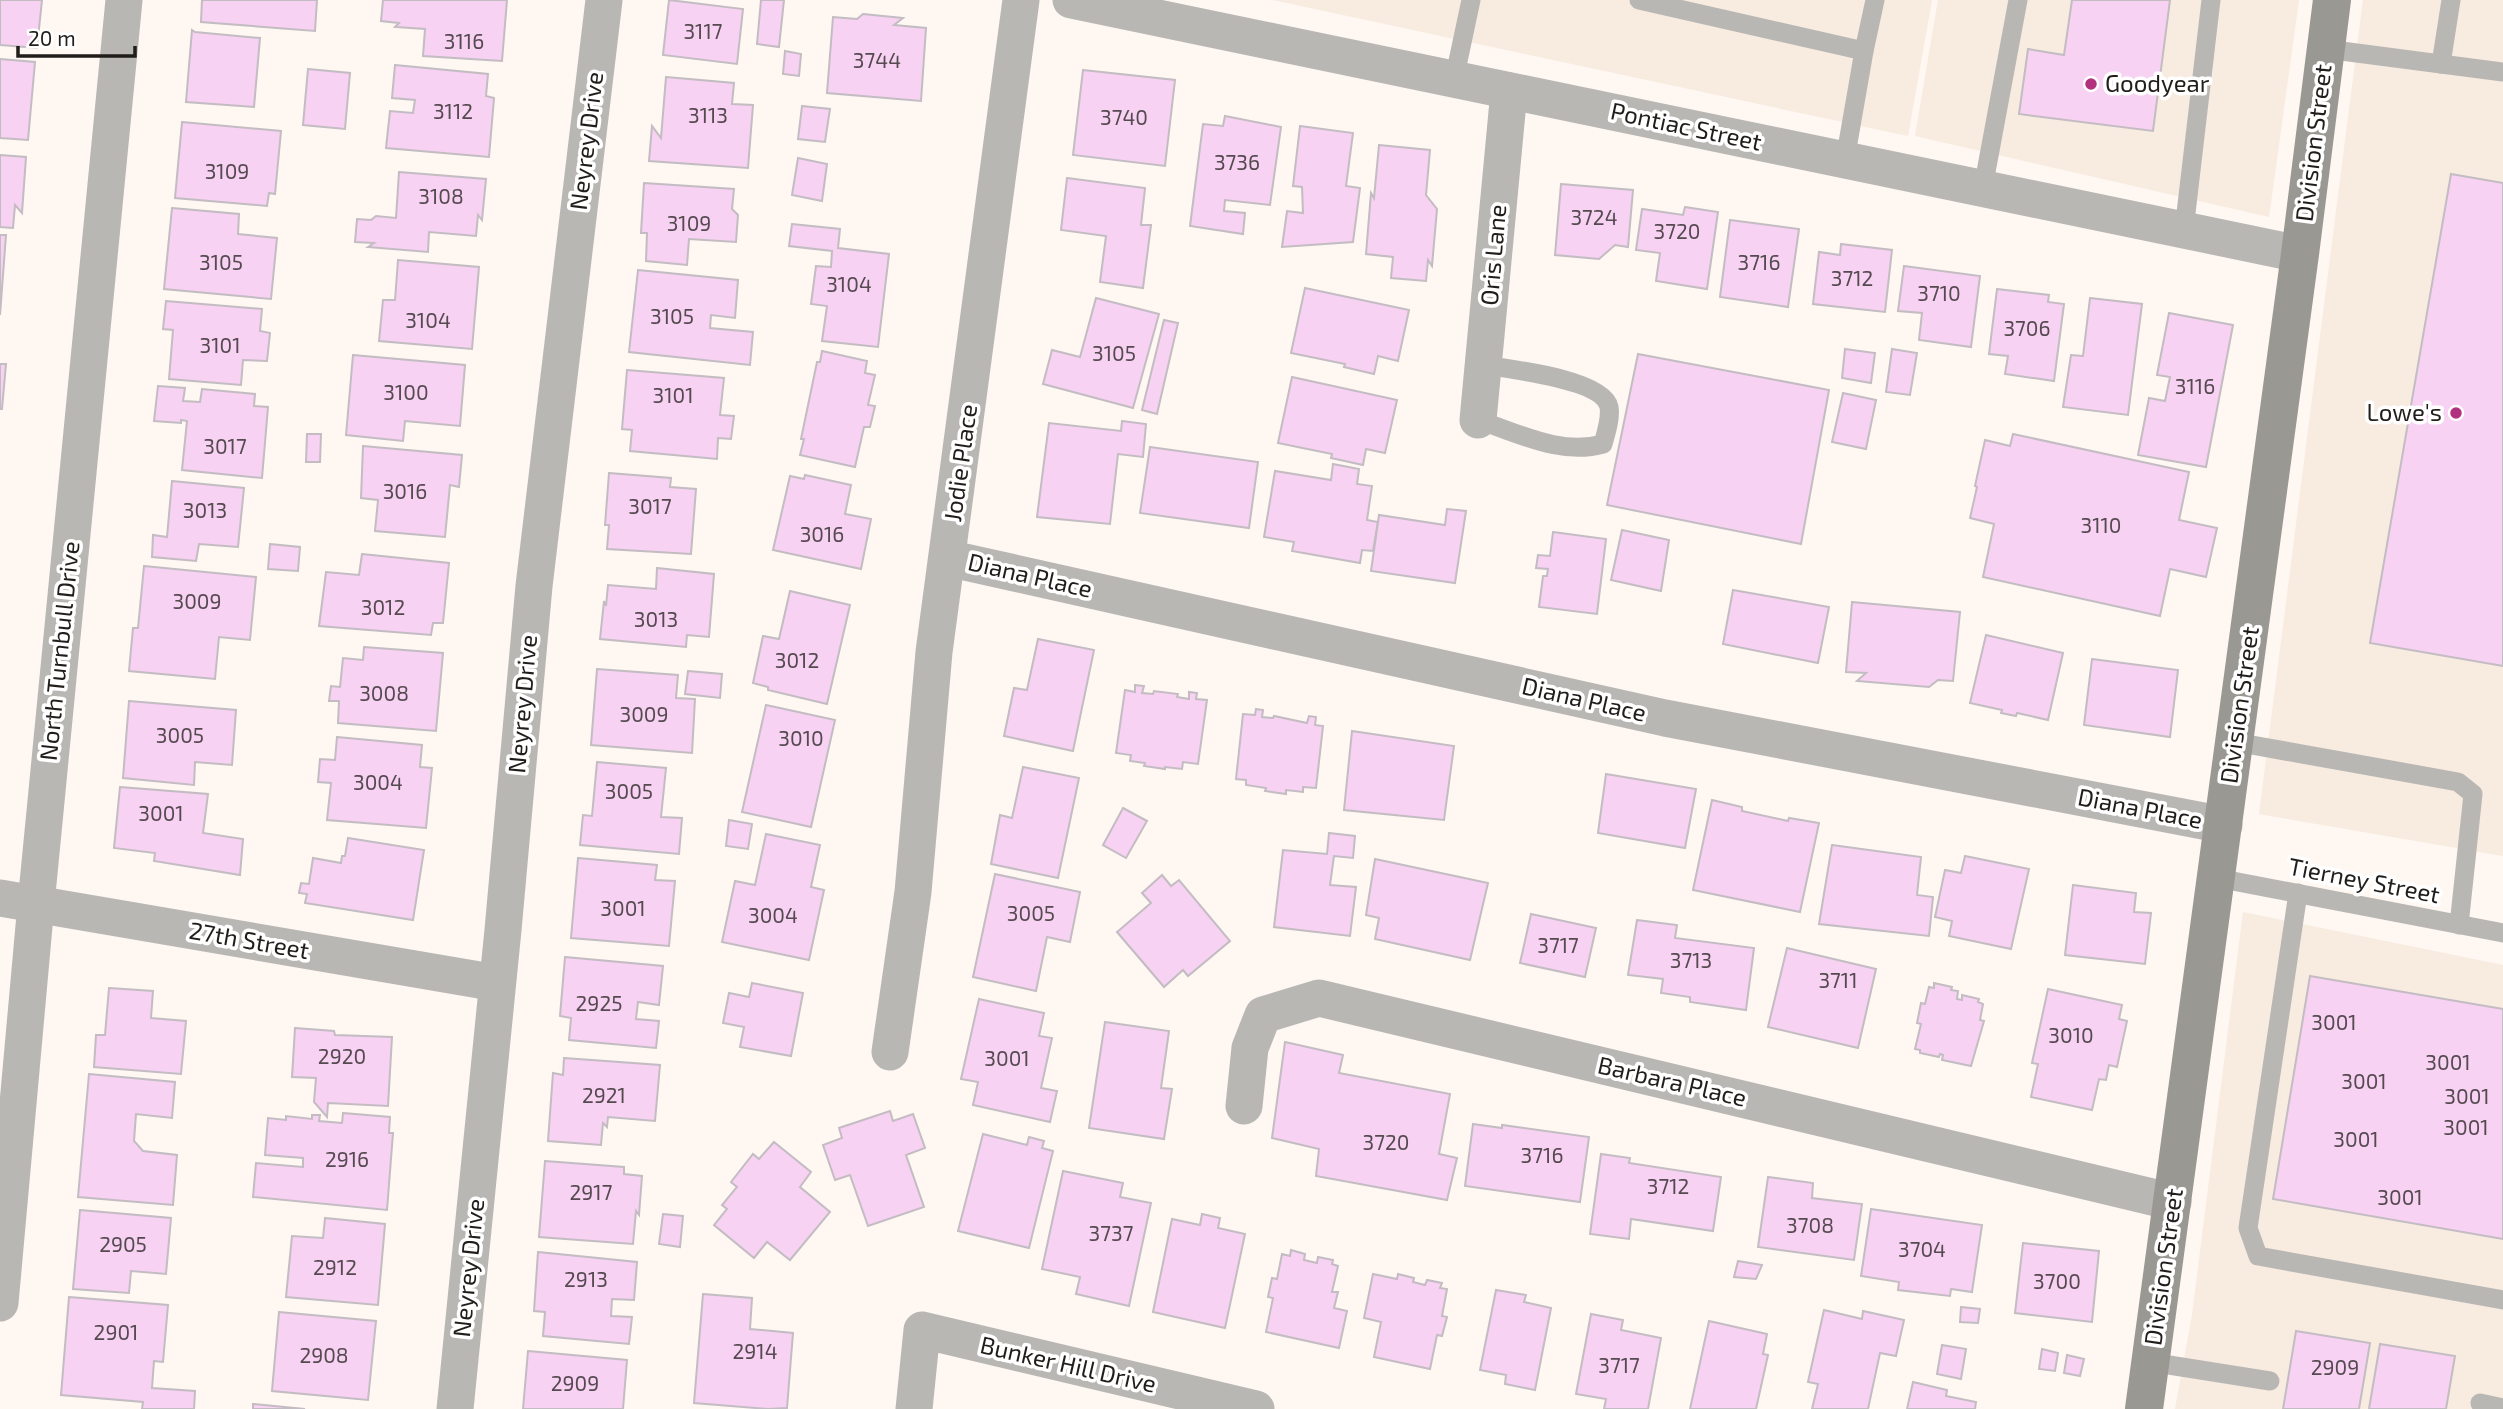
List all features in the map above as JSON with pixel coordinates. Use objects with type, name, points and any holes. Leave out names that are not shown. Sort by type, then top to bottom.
[{"type":"street","name":"North Turnbull Drive","points":[[0,1303],[124,0]]},
{"type":"street","name":"Neyrey Drive","points":[[454,1409],[534,586],[604,0]]},
{"type":"street","name":"Jodie Place","points":[[890,1052],[914,892],[934,652],[1021,0]]},
{"type":"street","name":"Pontiac Street","points":[[1071,0],[1129,6],[1454,80],[2300,254]]},
{"type":"street","name":"Division Street","points":[[2144,1409],[2217,878],[2332,0]]},
{"type":"street","name":"Oris Lane","points":[[1478,420],[1509,91]]},
{"type":"street","name":"Diana Place","points":[[947,558],[1665,718],[2224,825]]},
{"type":"street","name":"27th Street","points":[[0,898],[497,983]]},
{"type":"street","name":"Barbara Place","points":[[1244,1106],[1250,1048],[1263,1016],[1319,998],[2173,1202]]},
{"type":"street","name":"Bunker Hill Drive","points":[[914,1409],[922,1330],[1256,1409]]},
{"type":"lane","points":[[1454,80],[1471,0]]},
{"type":"lane","points":[[1639,0],[1864,51]]},
{"type":"lane","points":[[1845,160],[1875,0]]},
{"type":"lane","points":[[1983,188],[2018,0]]},
{"type":"lane","points":[[2184,230],[2211,0]]},
{"type":"lane","points":[[2441,64],[2451,0]]},
{"type":"lane","points":[[2326,49],[2503,72]]},
{"type":"lane","points":[[1478,420],[1553,445],[1584,450],[1603,444],[1608,422],[1609,405],[1601,394],[1576,382],[1483,365]]},
{"type":"lane","points":[[2235,742],[2458,782],[2473,794],[2459,925]]},
{"type":"lane","name":"Tierney Street","points":[[2217,878],[2503,933]]},
{"type":"lane","points":[[2298,893],[2248,1228],[2258,1256],[2503,1300]]},
{"type":"lane","points":[[2150,1362],[2270,1381]]},
{"type":"lane","points":[[2480,1403],[2503,1408]]},
{"type":"shaded area","points":[[1273,0],[1932,0],[1908,136]]},
{"type":"shaded area","points":[[1938,0],[2299,0],[2269,217],[1915,136]]},
{"type":"shaded area","points":[[2363,0],[2503,0],[2503,856],[2259,814]]},
{"type":"shaded area","points":[[2243,912],[2503,965],[2503,1409],[2175,1409],[2192,1315]]},
{"type":"building","points":[[0,0],[42,0],[37,48],[0,45]]},
{"type":"building","points":[[202,0],[317,0],[315,31],[201,22]]},
{"type":"building","points":[[383,0],[507,0],[502,61],[423,56],[425,29],[395,27],[399,23],[381,21]]},
{"type":"building","points":[[669,0],[743,9],[737,64],[663,55]]},
{"type":"building","points":[[761,0],[784,0],[779,47],[757,44]]},
{"type":"building","name":"Goodyear","points":[[2072,0],[2170,0],[2153,131],[2019,114],[2028,49],[2064,55]]},
{"type":"building","points":[[863,14],[903,18],[894,25],[926,28],[921,101],[827,93],[833,17],[857,19]]},
{"type":"building","points":[[192,30],[260,38],[254,107],[186,102]]},
{"type":"building","points":[[785,51],[801,54],[799,76],[783,74]]},
{"type":"building","points":[[0,59],[35,62],[28,140],[0,138]]},
{"type":"building","points":[[395,65],[488,74],[486,96],[494,98],[489,157],[386,148],[390,111],[413,113],[415,100],[392,98]]},
{"type":"building","points":[[308,69],[350,73],[345,129],[303,125]]},
{"type":"building","points":[[1083,70],[1175,80],[1165,166],[1073,155]]},
{"type":"building","points":[[666,77],[734,83],[732,104],[753,105],[748,168],[649,161],[652,126],[661,138]]},
{"type":"building","points":[[802,106],[830,109],[825,142],[798,139]]},
{"type":"building","points":[[1225,116],[1281,127],[1270,205],[1225,200],[1224,211],[1245,213],[1243,234],[1190,226],[1203,124],[1223,126]]},
{"type":"building","points":[[182,122],[281,131],[275,194],[269,193],[267,206],[175,198]]},
{"type":"building","points":[[1300,126],[1353,133],[1346,186],[1360,188],[1353,242],[1282,247],[1287,211],[1303,213],[1302,187],[1293,186]]},
{"type":"building","points":[[1379,145],[1430,150],[1426,195],[1437,209],[1432,266],[1428,260],[1426,281],[1391,278],[1393,257],[1366,254],[1371,193],[1374,198]]},
{"type":"building","points":[[0,155],[26,157],[22,213],[15,205],[13,228],[0,227]]},
{"type":"building","points":[[798,158],[827,164],[822,201],[792,195]]},
{"type":"building","points":[[399,172],[486,179],[482,220],[478,215],[476,236],[429,232],[428,252],[368,247],[374,243],[355,242],[357,219],[371,220],[376,216],[396,218]]},
{"type":"building","name":"Lowe's","points":[[2451,174],[2503,183],[2503,666],[2370,643]]},
{"type":"building","points":[[1067,178],[1145,188],[1141,225],[1151,225],[1143,288],[1100,282],[1106,236],[1061,230]]},
{"type":"building","points":[[644,183],[734,189],[732,209],[738,215],[736,242],[689,239],[687,265],[646,261],[647,233],[641,233]]},
{"type":"building","points":[[1561,184],[1633,190],[1628,247],[1615,245],[1599,259],[1555,255]]},
{"type":"building","points":[[1685,207],[1718,212],[1707,289],[1656,281],[1660,253],[1636,250],[1642,209],[1683,215]]},
{"type":"building","points":[[172,208],[239,214],[238,234],[277,238],[271,299],[164,289]]},
{"type":"building","points":[[1730,220],[1799,229],[1788,307],[1720,297]]},
{"type":"building","points":[[792,224],[840,229],[838,248],[889,254],[878,347],[822,341],[827,306],[811,304],[816,266],[831,267],[832,251],[789,246]]},
{"type":"building","points":[[0,235],[6,235],[0,315]]},
{"type":"building","points":[[1841,244],[1892,250],[1885,312],[1813,304],[1819,252],[1840,255]]},
{"type":"building","points":[[398,260],[479,267],[472,349],[379,341],[383,300],[395,300]]},
{"type":"building","points":[[1904,266],[1980,276],[1971,347],[1919,340],[1922,313],[1898,311]]},
{"type":"building","points":[[638,270],[738,280],[735,318],[711,315],[710,328],[753,332],[750,365],[629,352]]},
{"type":"building","points":[[1305,288],[1409,310],[1398,361],[1378,356],[1374,374],[1344,367],[1345,364],[1291,353]]},
{"type":"building","points":[[1997,289],[2049,295],[2048,302],[2064,304],[2054,381],[2005,374],[2008,356],[1989,354]]},
{"type":"building","points":[[1096,298],[1159,314],[1133,408],[1043,384],[1052,350],[1080,357]]},
{"type":"building","points":[[2090,298],[2142,304],[2128,415],[2063,407],[2071,355],[2083,356]]},
{"type":"building","points":[[166,301],[262,309],[260,331],[270,333],[267,361],[243,360],[241,385],[169,379],[173,330],[163,329]]},
{"type":"building","points":[[2169,313],[2233,325],[2206,467],[2138,455],[2149,398],[2165,401],[2170,377],[2157,375]]},
{"type":"building","points":[[1164,320],[1178,323],[1157,414],[1142,410]]},
{"type":"building","points":[[1845,349],[1875,353],[1871,383],[1842,378]]},
{"type":"building","points":[[1892,349],[1917,353],[1910,395],[1886,392]]},
{"type":"building","points":[[822,351],[867,361],[865,373],[875,375],[868,405],[875,406],[870,427],[864,427],[855,467],[800,455],[817,362],[820,362]]},
{"type":"building","points":[[1638,354],[1829,390],[1801,544],[1607,505]]},
{"type":"building","points":[[353,355],[465,365],[460,426],[405,421],[403,441],[346,435]]},
{"type":"building","points":[[0,364],[6,364],[2,409],[0,409]]},
{"type":"building","points":[[627,370],[724,378],[720,415],[734,416],[731,439],[718,438],[717,459],[630,451],[632,430],[622,429]]},
{"type":"building","points":[[1292,377],[1397,400],[1385,453],[1366,449],[1363,465],[1331,458],[1332,454],[1278,443]]},
{"type":"building","points":[[158,386],[185,388],[183,401],[200,402],[202,389],[255,394],[254,406],[268,407],[262,478],[182,470],[187,421],[154,421]]},
{"type":"building","points":[[1843,393],[1876,400],[1866,449],[1832,442]]},
{"type":"building","points":[[1122,421],[1146,424],[1143,457],[1118,454],[1110,524],[1037,517],[1049,423],[1121,431]]},
{"type":"building","points":[[307,434],[321,434],[320,462],[306,462]]},
{"type":"building","points":[[2013,434],[2189,472],[2179,520],[2217,528],[2206,577],[2170,569],[2160,616],[1983,577],[1994,524],[1970,518],[1977,487],[1975,486],[1985,440],[2010,446]]},
{"type":"building","points":[[363,446],[462,455],[459,487],[450,485],[445,537],[375,531],[378,500],[361,498]]},
{"type":"building","points":[[1150,447],[1258,462],[1249,528],[1140,513]]},
{"type":"building","points":[[1333,464],[1359,469],[1357,484],[1372,486],[1367,520],[1378,522],[1373,551],[1362,550],[1360,563],[1292,551],[1294,542],[1264,537],[1275,471],[1331,480]]},
{"type":"building","points":[[609,473],[671,478],[670,487],[696,489],[691,554],[607,549],[609,525],[605,525]]},
{"type":"building","points":[[805,475],[851,485],[845,514],[871,519],[861,569],[773,550],[790,476],[804,479]]},
{"type":"building","points":[[172,481],[244,488],[238,547],[199,544],[196,561],[152,557],[153,535],[167,537]]},
{"type":"building","points":[[1447,509],[1466,511],[1455,583],[1371,571],[1379,515],[1445,525]]},
{"type":"building","points":[[1622,530],[1669,540],[1661,591],[1611,580]]},
{"type":"building","points":[[1553,532],[1606,539],[1597,614],[1539,607],[1543,576],[1547,576],[1548,569],[1536,568],[1538,555],[1550,556]]},
{"type":"building","points":[[270,544],[300,547],[298,571],[268,569]]},
{"type":"building","points":[[362,554],[449,563],[443,623],[433,623],[431,635],[319,626],[326,572],[359,575]]},
{"type":"building","points":[[144,566],[256,577],[250,640],[219,637],[215,679],[129,671],[133,628],[138,628]]},
{"type":"building","points":[[657,568],[714,574],[709,637],[687,635],[686,647],[600,639],[608,585],[656,589]]},
{"type":"building","points":[[1733,590],[1829,607],[1818,663],[1723,644]]},
{"type":"building","points":[[790,591],[850,605],[827,704],[768,690],[768,687],[753,683],[763,636],[779,639]]},
{"type":"building","points":[[1852,602],[1960,612],[1953,681],[1938,680],[1929,687],[1857,681],[1866,673],[1846,672]]},
{"type":"building","points":[[1986,635],[2063,653],[2048,720],[2017,713],[2016,716],[2001,713],[2002,710],[1970,703]]},
{"type":"building","points":[[1038,639],[1094,650],[1073,751],[1004,736],[1014,688],[1027,690]]},
{"type":"building","points":[[364,647],[443,653],[436,731],[338,723],[339,701],[329,701],[331,686],[340,687],[343,658],[363,660]]},
{"type":"building","points":[[2092,659],[2178,670],[2170,737],[2084,725]]},
{"type":"building","points":[[597,669],[678,675],[676,698],[695,699],[692,753],[591,745]]},
{"type":"building","points":[[688,671],[722,674],[720,698],[685,694]]},
{"type":"building","points":[[1135,685],[1144,686],[1142,693],[1153,694],[1154,691],[1178,694],[1177,697],[1189,699],[1189,692],[1197,693],[1196,699],[1207,700],[1198,764],[1183,762],[1182,769],[1165,769],[1144,766],[1145,763],[1130,761],[1131,755],[1116,753],[1125,690],[1135,692]]},
{"type":"building","points":[[129,701],[236,710],[232,765],[195,762],[194,785],[123,778]]},
{"type":"building","points":[[766,705],[835,720],[811,827],[742,812]]},
{"type":"building","points":[[1256,709],[1263,710],[1262,717],[1274,716],[1307,723],[1309,716],[1316,717],[1315,725],[1323,726],[1316,788],[1303,787],[1303,792],[1286,790],[1286,794],[1265,791],[1266,788],[1246,785],[1246,780],[1236,779],[1243,714],[1255,715]]},
{"type":"building","points":[[1352,731],[1454,746],[1444,820],[1344,810]]},
{"type":"building","points":[[337,737],[422,745],[420,767],[432,768],[426,828],[327,820],[331,783],[318,782],[320,759],[335,760]]},
{"type":"building","points":[[597,762],[666,768],[661,817],[682,818],[679,854],[580,845],[583,815],[592,816]]},
{"type":"building","points":[[1023,767],[1079,778],[1058,878],[991,864],[1000,815],[1012,818]]},
{"type":"building","points":[[1606,774],[1696,789],[1685,848],[1598,833]]},
{"type":"building","points":[[120,787],[208,794],[203,833],[243,839],[240,875],[154,861],[155,853],[114,848]]},
{"type":"building","points":[[1712,800],[1742,807],[1742,811],[1788,821],[1789,818],[1819,823],[1800,912],[1693,890]]},
{"type":"building","points":[[1123,808],[1147,821],[1126,858],[1103,845]]},
{"type":"building","points":[[729,820],[752,824],[748,849],[726,846]]},
{"type":"building","points":[[1329,833],[1355,836],[1353,858],[1334,856],[1330,885],[1356,887],[1350,936],[1274,927],[1283,850],[1327,854]]},
{"type":"building","points":[[766,834],[820,845],[811,887],[824,890],[809,960],[722,942],[735,881],[755,885]]},
{"type":"building","points":[[348,838],[424,850],[413,920],[305,903],[307,894],[299,893],[301,883],[309,884],[313,858],[341,863]]},
{"type":"building","points":[[1832,845],[1921,857],[1917,895],[1933,897],[1929,936],[1819,924]]},
{"type":"building","points":[[1965,856],[2029,869],[2011,949],[1949,936],[1952,921],[1935,917],[1945,870],[1961,873]]},
{"type":"building","points":[[578,858],[657,865],[655,880],[675,881],[669,946],[571,938]]},
{"type":"building","points":[[1375,859],[1488,883],[1470,960],[1375,939],[1379,918],[1366,915]]},
{"type":"building","points":[[995,874],[1080,892],[1070,942],[1047,937],[1036,991],[973,977]]},
{"type":"building","points":[[1162,875],[1171,886],[1179,880],[1230,941],[1188,976],[1183,970],[1164,987],[1117,932],[1151,903],[1142,893]]},
{"type":"building","points":[[2073,885],[2136,893],[2134,912],[2151,913],[2145,964],[2065,955]]},
{"type":"building","points":[[1531,914],[1596,928],[1585,977],[1520,963]]},
{"type":"building","points":[[1637,920],[1677,925],[1675,938],[1754,948],[1746,1010],[1690,1002],[1690,997],[1661,993],[1663,979],[1628,975]]},
{"type":"building","points":[[1787,948],[1876,969],[1858,1048],[1768,1027]]},
{"type":"building","points":[[565,957],[663,966],[659,1005],[638,1002],[636,1019],[659,1021],[656,1048],[569,1040],[571,1018],[560,1016]]},
{"type":"building","points":[[2310,976],[2503,1009],[2503,1239],[2273,1199]]},
{"type":"building","points":[[752,983],[803,993],[791,1056],[740,1047],[744,1027],[723,1023],[729,993],[749,997]]},
{"type":"building","points":[[1934,983],[1958,991],[1957,999],[1962,1000],[1962,995],[1979,999],[1978,1002],[1983,1004],[1980,1020],[1984,1021],[1971,1066],[1942,1060],[1943,1055],[1940,1054],[1939,1057],[1920,1053],[1920,1050],[1915,1049],[1921,1024],[1917,1023],[1921,1003],[1925,1004],[1929,987],[1934,988]]},
{"type":"building","points":[[109,988],[153,991],[151,1018],[186,1021],[181,1074],[94,1067],[96,1035],[105,1035]]},
{"type":"building","points":[[2048,989],[2122,1005],[2119,1019],[2127,1021],[2117,1067],[2109,1065],[2106,1080],[2099,1079],[2092,1110],[2031,1097],[2038,1064],[2032,1063]]},
{"type":"building","points":[[979,999],[1044,1013],[1039,1036],[1052,1038],[1041,1088],[1057,1091],[1050,1122],[973,1105],[978,1082],[961,1079]]},
{"type":"building","points":[[1105,1022],[1169,1031],[1161,1088],[1172,1089],[1164,1139],[1089,1128]]},
{"type":"building","points":[[295,1028],[334,1031],[335,1035],[392,1037],[388,1106],[328,1103],[327,1117],[314,1102],[316,1078],[292,1077]]},
{"type":"building","points":[[1285,1042],[1343,1055],[1339,1073],[1450,1094],[1439,1154],[1457,1158],[1447,1200],[1316,1176],[1319,1149],[1272,1138]]},
{"type":"building","points":[[564,1058],[660,1065],[655,1121],[608,1117],[607,1127],[603,1123],[601,1145],[548,1141],[553,1073],[563,1075]]},
{"type":"building","points":[[89,1074],[175,1082],[172,1118],[136,1114],[134,1141],[143,1151],[177,1155],[173,1205],[78,1197]]},
{"type":"building","points":[[890,1111],[893,1121],[913,1114],[925,1148],[906,1155],[924,1207],[868,1226],[850,1175],[835,1180],[823,1145],[842,1138],[839,1128]]},
{"type":"building","points":[[343,1113],[390,1117],[389,1133],[393,1133],[387,1210],[253,1197],[256,1163],[303,1167],[303,1158],[265,1155],[268,1118],[286,1120],[286,1116],[312,1119],[312,1115],[320,1115],[319,1121],[342,1123]]},
{"type":"building","points":[[1473,1124],[1502,1128],[1502,1125],[1589,1137],[1580,1202],[1465,1186]]},
{"type":"building","points":[[983,1134],[1027,1145],[1029,1137],[1044,1141],[1042,1148],[1053,1151],[1029,1248],[958,1231]]},
{"type":"building","points":[[774,1142],[811,1172],[800,1187],[830,1212],[790,1260],[767,1242],[754,1258],[714,1225],[727,1209],[722,1205],[737,1187],[731,1182],[753,1154],[759,1159]]},
{"type":"building","points":[[1601,1154],[1630,1158],[1629,1163],[1721,1177],[1713,1231],[1631,1219],[1629,1239],[1590,1234]]},
{"type":"building","points":[[545,1161],[624,1167],[624,1174],[642,1176],[639,1215],[636,1211],[633,1244],[539,1237]]},
{"type":"building","points":[[1063,1171],[1123,1183],[1120,1197],[1151,1203],[1129,1306],[1076,1294],[1080,1277],[1042,1269]]},
{"type":"building","points":[[1768,1177],[1813,1183],[1812,1198],[1862,1204],[1854,1260],[1758,1247]]},
{"type":"building","points":[[1871,1209],[1982,1225],[1972,1292],[1951,1289],[1950,1296],[1898,1290],[1899,1282],[1861,1276]]},
{"type":"building","points":[[80,1210],[171,1218],[166,1274],[131,1271],[129,1293],[73,1289]]},
{"type":"building","points":[[663,1214],[683,1216],[680,1247],[659,1244]]},
{"type":"building","points":[[1202,1214],[1220,1218],[1218,1228],[1245,1234],[1225,1328],[1153,1312],[1172,1219],[1200,1225]]},
{"type":"building","points":[[325,1218],[385,1224],[378,1305],[286,1297],[292,1236],[323,1238]]},
{"type":"building","points":[[2023,1243],[2099,1251],[2092,1322],[2015,1313]]},
{"type":"building","points":[[1291,1250],[1305,1254],[1304,1260],[1317,1263],[1318,1257],[1333,1260],[1332,1264],[1338,1266],[1332,1292],[1338,1292],[1334,1308],[1347,1311],[1339,1348],[1266,1332],[1273,1298],[1268,1297],[1272,1278],[1277,1279],[1282,1254],[1290,1256]]},
{"type":"building","points":[[538,1252],[637,1262],[634,1300],[612,1299],[611,1316],[632,1317],[629,1344],[543,1336],[545,1312],[534,1311]]},
{"type":"building","points":[[1738,1261],[1762,1265],[1756,1279],[1734,1277]]},
{"type":"building","points":[[1373,1274],[1397,1279],[1398,1274],[1414,1278],[1413,1282],[1425,1285],[1427,1280],[1442,1283],[1440,1288],[1447,1289],[1442,1316],[1447,1317],[1442,1336],[1437,1335],[1430,1369],[1374,1357],[1381,1322],[1364,1318]]},
{"type":"building","points":[[1496,1290],[1526,1295],[1524,1302],[1551,1308],[1535,1390],[1505,1384],[1506,1375],[1480,1370]]},
{"type":"building","points":[[703,1294],[752,1298],[750,1329],[793,1333],[787,1408],[694,1403]]},
{"type":"building","points":[[69,1297],[168,1305],[163,1362],[154,1361],[152,1388],[195,1391],[194,1409],[142,1409],[143,1402],[61,1395]]},
{"type":"building","points":[[1961,1307],[1980,1309],[1978,1323],[1960,1322]]},
{"type":"building","points":[[1824,1310],[1862,1319],[1863,1311],[1904,1320],[1896,1356],[1880,1353],[1868,1409],[1812,1409],[1818,1384],[1808,1382]]},
{"type":"building","points":[[279,1312],[376,1321],[368,1400],[272,1391]]},
{"type":"building","points":[[1591,1314],[1623,1320],[1621,1330],[1661,1338],[1648,1409],[1604,1409],[1606,1399],[1576,1394]]},
{"type":"building","points":[[1709,1321],[1767,1334],[1763,1354],[1768,1355],[1756,1409],[1690,1409]]},
{"type":"building","points":[[2296,1331],[2370,1343],[2359,1409],[2283,1409]]},
{"type":"building","points":[[2380,1344],[2455,1356],[2446,1409],[2369,1409]]},
{"type":"building","points":[[1942,1345],[1966,1349],[1961,1379],[1937,1374]]},
{"type":"building","points":[[2042,1349],[2058,1353],[2055,1371],[2039,1369]]},
{"type":"building","points":[[528,1351],[627,1360],[623,1409],[523,1409]]},
{"type":"building","points":[[2067,1355],[2084,1359],[2080,1376],[2064,1373]]},
{"type":"building","points":[[1913,1382],[1947,1390],[1946,1396],[1976,1402],[1975,1409],[1907,1409]]},
{"type":"building","points":[[253,1404],[305,1409],[253,1409]]},
{"type":"place","name":"Goodyear","points":[[2091,84]]},
{"type":"place","name":"Lowe's","points":[[2456,413]]}]
